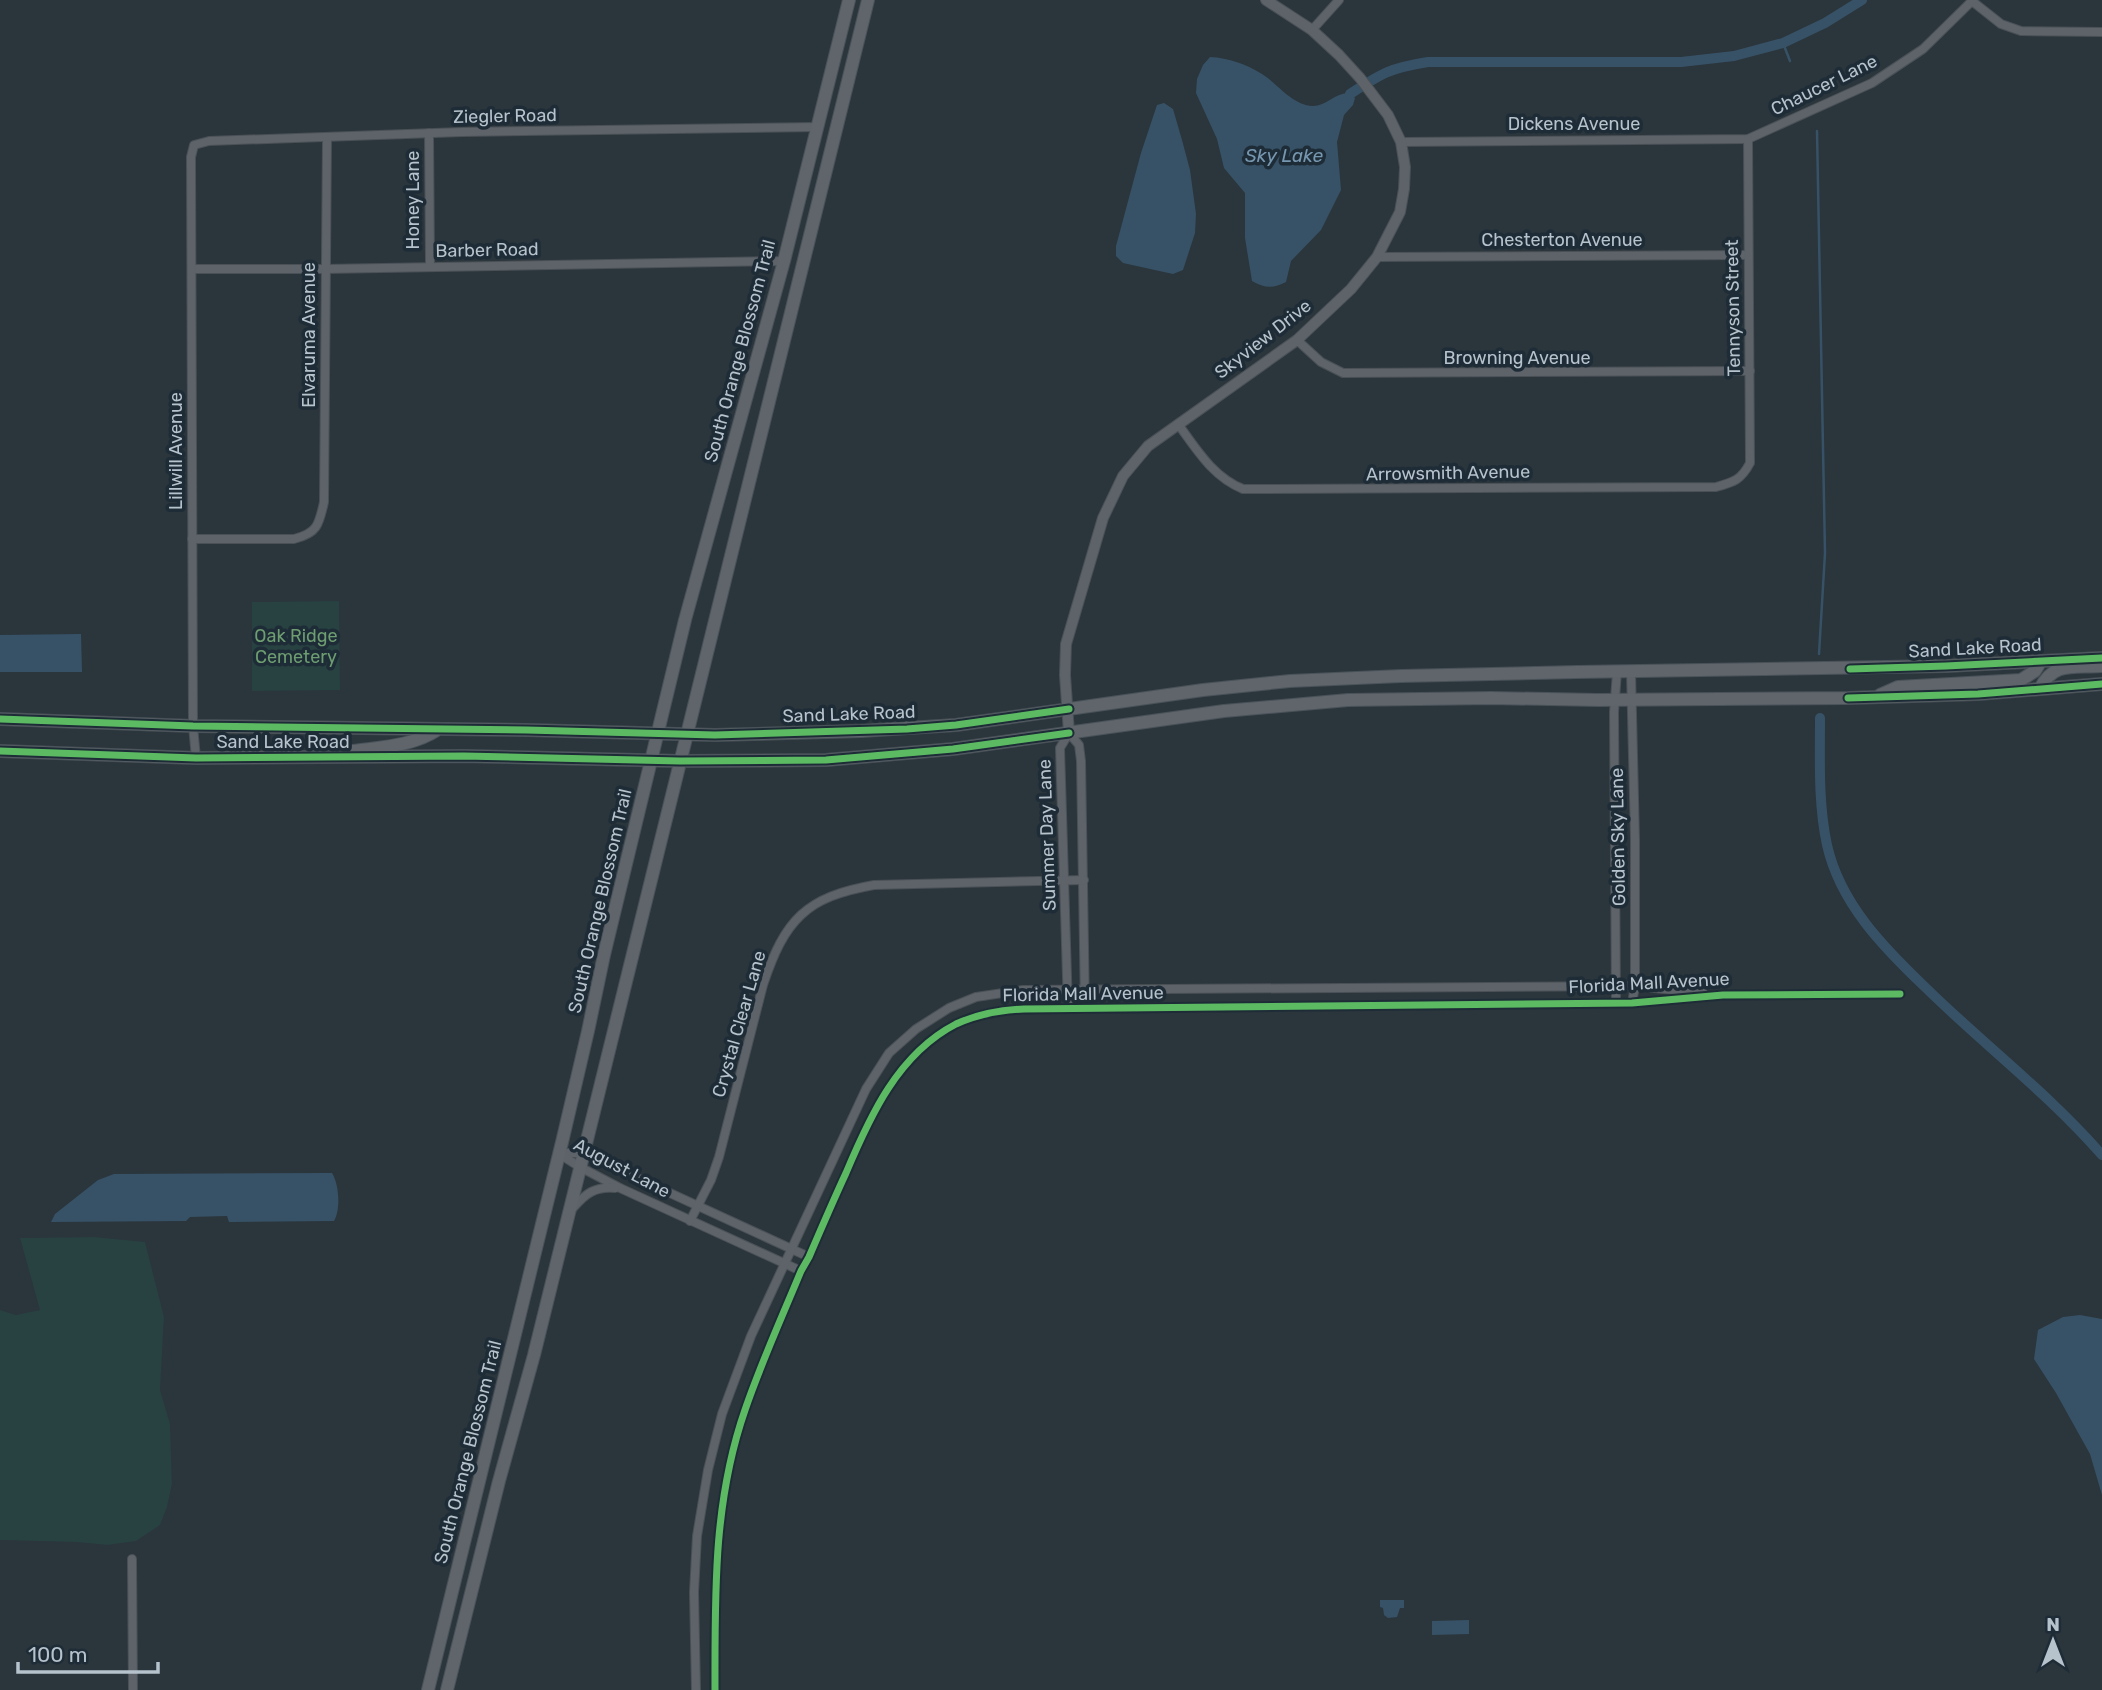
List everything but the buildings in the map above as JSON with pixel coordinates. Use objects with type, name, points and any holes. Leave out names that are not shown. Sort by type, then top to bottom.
[{"type":"main road","name":"South Orange Blossom Trail","points":[[428,1690],[589,1031],[604,955],[651,761],[699,569],[784,261],[849,0]]},
{"type":"main road","name":"South Orange Blossom Trail","points":[[447,1690],[534,1355],[869,0]]},
{"type":"main road","points":[[790,234],[793,248],[803,264]]},
{"type":"main road","points":[[784,261],[796,275],[797,288]]},
{"type":"main road","name":"Sand Lake Road","points":[[0,719],[193,726],[659,734],[907,729],[956,725],[1203,690],[1290,681],[1401,676],[1919,667],[2102,658]]},
{"type":"main road","points":[[1874,698],[1898,687],[2021,680],[2035,671],[2041,661]]},
{"type":"main road","points":[[2040,689],[2046,676],[2056,670],[2102,666]]},
{"type":"main road","points":[[1289,705],[1290,681]]},
{"type":"main road","name":"Sand Lake Road","points":[[0,751],[196,758],[464,756],[651,761],[826,760],[898,755],[1224,711],[1289,705],[1395,699],[1874,698],[1978,694],[2102,684]]},
{"type":"main road","points":[[301,758],[409,743],[425,738],[437,730]]},
{"type":"street","name":"Skyview Drive","points":[[1069,733],[1066,644],[1103,518],[1123,476],[1147,446],[1297,340],[1351,289],[1377,257],[1400,212],[1405,178],[1401,142],[1388,115],[1339,55],[1312,30],[1266,0]]},
{"type":"street","points":[[1312,30],[1339,0]]},
{"type":"street","points":[[1973,0],[2001,24],[2021,31],[2102,32]]},
{"type":"street","name":"Chaucer Lane","points":[[1748,139],[1872,83],[1923,49],[1973,0]]},
{"type":"street","name":"Ziegler Road","points":[[194,145],[209,141],[429,133],[817,127]]},
{"type":"street","name":"Honey Lane","points":[[429,133],[430,267]]},
{"type":"street","name":"Elvaruma Avenue","points":[[192,539],[294,539],[315,530],[321,519],[324,502],[327,138]]},
{"type":"street","name":"Dickens Avenue","points":[[1401,142],[1748,139]]},
{"type":"street","name":"Tennyson Street","points":[[1743,475],[1750,463],[1748,139]]},
{"type":"street","name":"Lillwill Avenue","points":[[194,145],[191,157],[191,269],[193,726],[196,758]]},
{"type":"street","name":"Chesterton Avenue","points":[[1377,257],[1748,255]]},
{"type":"street","name":"Barber Road","points":[[191,269],[784,261]]},
{"type":"street","name":"Browning Avenue","points":[[1297,340],[1321,362],[1343,373],[1750,372]]},
{"type":"street","name":"Arrowsmith Avenue","points":[[1178,425],[1214,472],[1229,484],[1243,489],[1716,487],[1733,483],[1743,475]]},
{"type":"street","name":"Golden Sky Lane","points":[[1616,1003],[1617,672]]},
{"type":"street","name":"Golden Sky Lane","points":[[1631,672],[1635,986],[1632,1003]]},
{"type":"street","name":"Summer Day Lane","points":[[1068,1009],[1060,748],[1069,733],[1079,745],[1086,1009]]},
{"type":"street","name":"Crystal Clear Lane","points":[[690,1221],[719,1157],[772,957],[785,932],[806,910],[824,898],[844,890],[874,885],[1084,880]]},
{"type":"street","name":"Florida Mall Avenue","points":[[696,1690],[694,1627],[697,1536],[708,1470],[722,1414],[751,1336],[863,1094],[889,1054],[916,1029],[949,1008],[976,997],[1023,990],[1635,986],[1724,995]]},
{"type":"street","points":[[1494,1004],[1495,987]]},
{"type":"street","name":"Florida Mall Avenue","points":[[715,1690],[715,1577],[725,1491],[744,1412],[801,1271],[880,1100],[900,1071],[923,1046],[954,1025],[981,1015],[1009,1010],[1632,1003],[1724,995],[1900,994]]},
{"type":"street","name":"August Lane","points":[[559,1153],[583,1153],[809,1257]]},
{"type":"street","name":"August Lane","points":[[559,1153],[620,1188],[801,1271]]},
{"type":"street","points":[[568,1213],[591,1190],[620,1188]]},
{"type":"street","points":[[132,1559],[133,1690]]},
{"type":"green space","name":"Oak Ridge Cemetery","points":[[339,601],[340,690],[252,691],[252,602]]},
{"type":"green space","points":[[94,1237],[145,1242],[164,1317],[160,1390],[170,1424],[172,1484],[167,1507],[160,1525],[136,1541],[108,1545],[0,1540],[0,1310],[16,1315],[40,1310],[20,1238]]},
{"type":"water","name":"Sky Lake","points":[[1210,57],[1231,60],[1250,67],[1305,105],[1322,104],[1349,93],[1355,98],[1353,105],[1344,115],[1337,142],[1341,190],[1321,230],[1291,261],[1286,282],[1277,286],[1265,286],[1252,281],[1245,238],[1245,193],[1224,168],[1217,139],[1196,93],[1197,79]]},
{"type":"water","points":[[1164,103],[1173,109],[1182,140],[1190,170],[1196,214],[1195,233],[1183,270],[1173,274],[1123,263],[1116,256],[1116,246],[1141,153],[1157,105]]},
{"type":"water","points":[[81,634],[82,672],[0,672],[0,635]]},
{"type":"water","points":[[332,1173],[338,1197],[338,1210],[334,1221],[229,1222],[227,1216],[190,1217],[186,1221],[51,1222],[55,1214],[98,1180],[114,1174]]},
{"type":"water","points":[[2080,1315],[2102,1319],[2102,1495],[2090,1454],[2034,1359],[2038,1330],[2063,1317]]},
{"type":"water","points":[[1380,1600],[1404,1600],[1404,1608],[1400,1608],[1397,1617],[1388,1618],[1380,1607]]},
{"type":"water","points":[[1469,1620],[1469,1634],[1432,1635],[1432,1621]]},
{"type":"waterway","points":[[1350,94],[1387,72],[1428,62],[1681,62],[1734,56],[1783,43],[1825,23],[1862,0]]},
{"type":"waterway","points":[[1783,43],[1790,61]]},
{"type":"waterway","points":[[1817,131],[1825,553],[1819,654]]},
{"type":"waterway","points":[[1820,718],[1820,781],[1824,829],[1833,866],[1853,905],[1879,940],[1909,972],[2038,1090],[2102,1155]]},
{"type":"cycle path","points":[[1850,669],[2102,658]]},
{"type":"cycle path","points":[[1848,698],[1978,694],[2102,684]]},
{"type":"cycle path","points":[[0,719],[193,726],[715,735],[907,729],[1069,709]]},
{"type":"cycle path","points":[[0,751],[196,758],[464,756],[680,761],[826,760],[953,749],[1069,733]]},
{"type":"cycle path","points":[[715,1690],[716,1583],[721,1514],[735,1445],[751,1392],[801,1271],[876,1109],[902,1069],[918,1052],[956,1024],[990,1013],[1024,1009],[1632,1003],[1723,995],[1900,994]]}]
